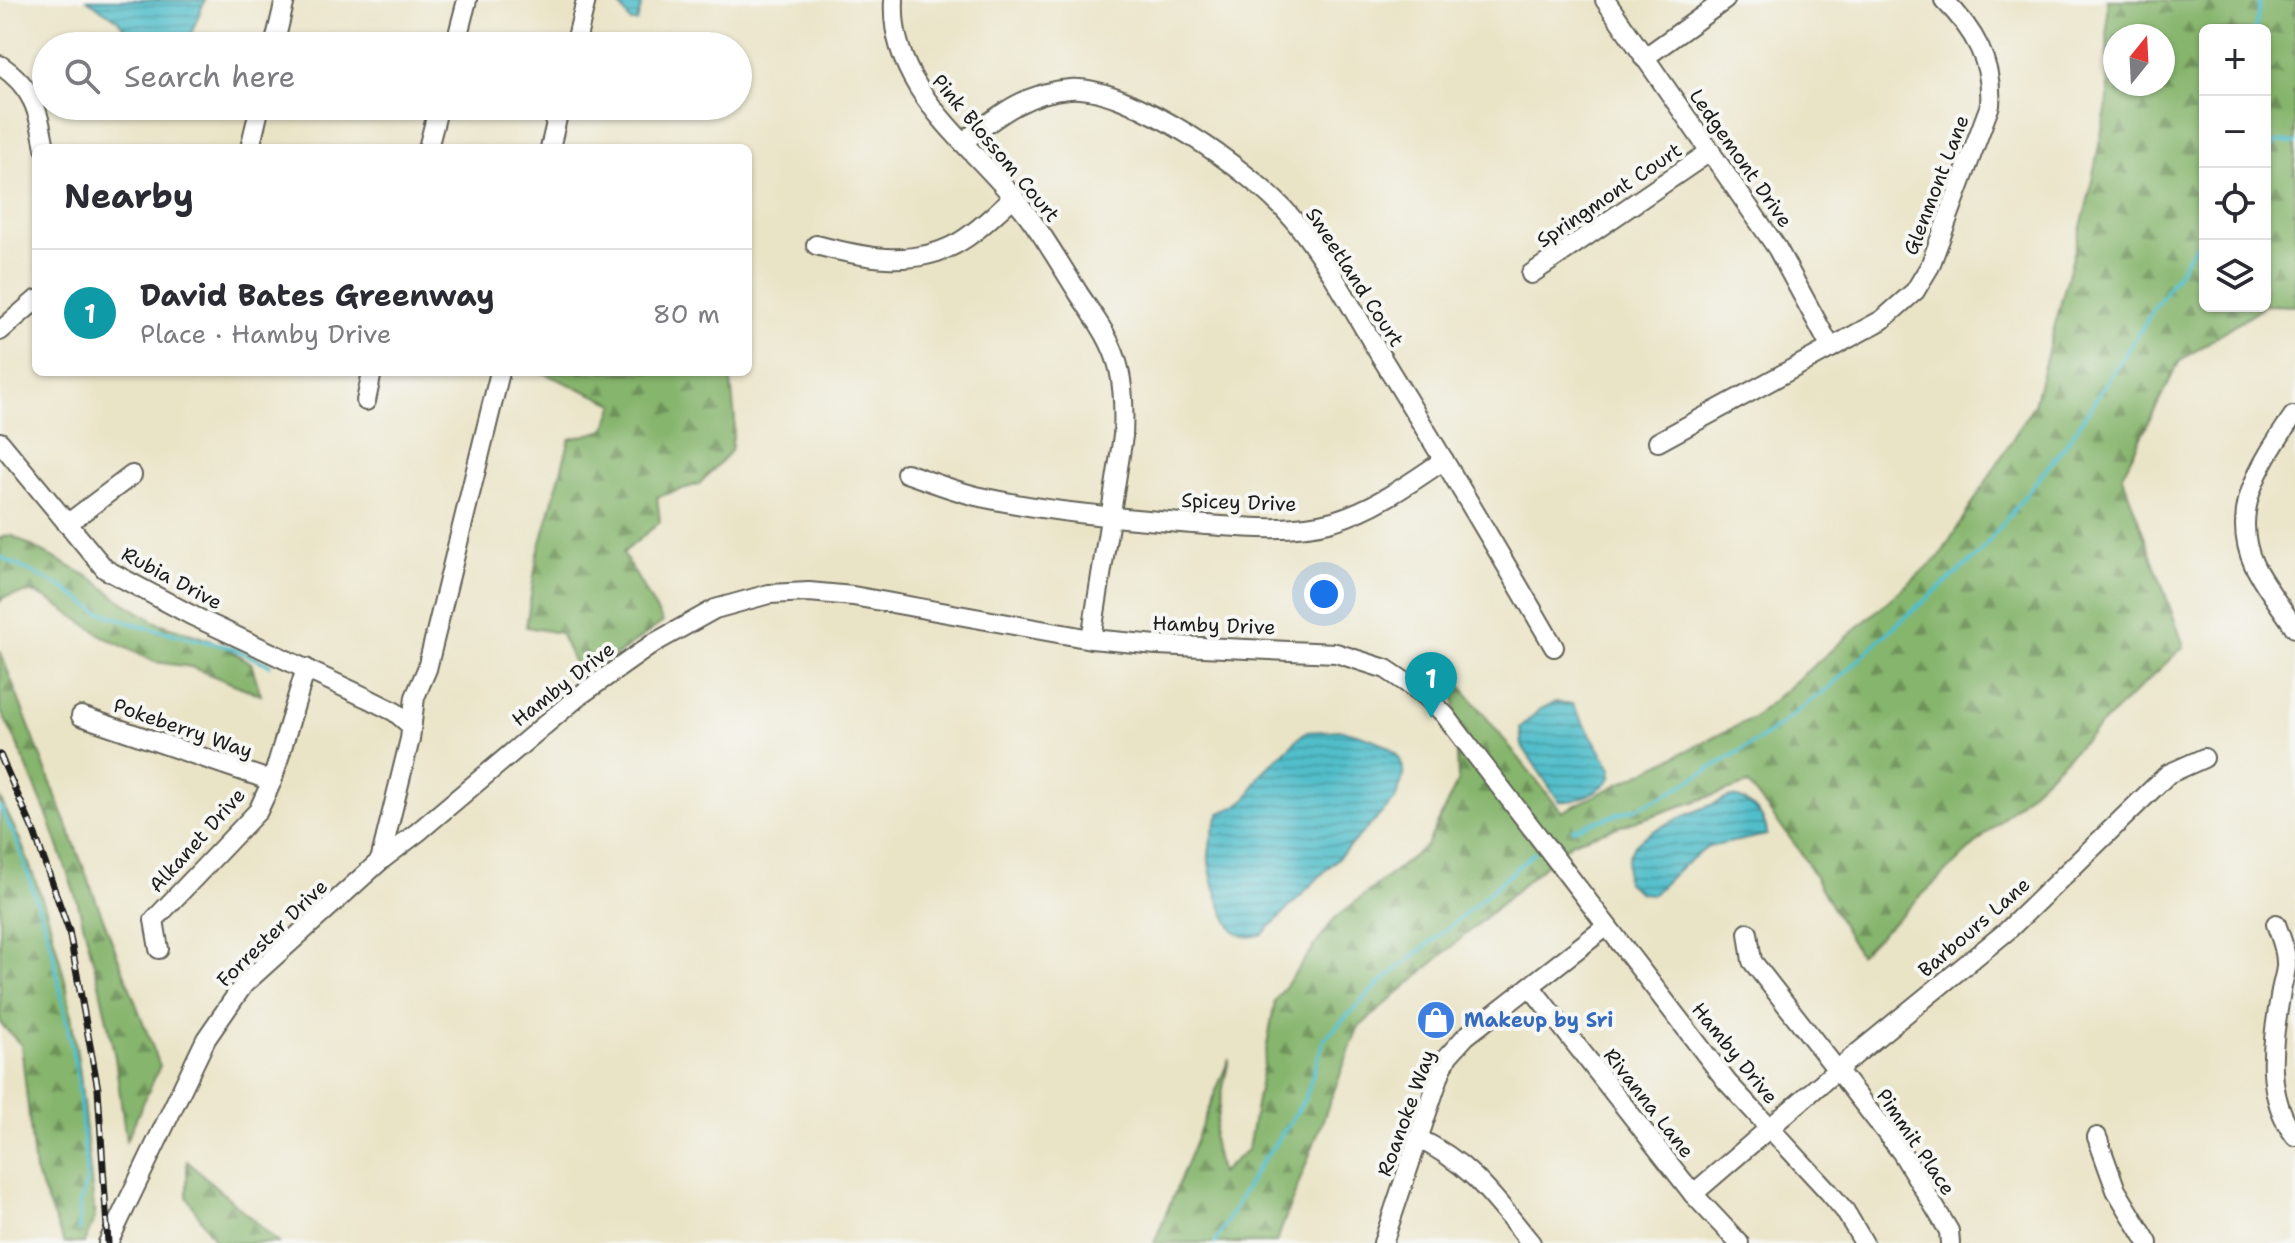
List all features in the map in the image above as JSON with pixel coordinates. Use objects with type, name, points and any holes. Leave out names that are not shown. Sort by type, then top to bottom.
[{"type":"street","points":[[277,32],[285,0]]},
{"type":"street","points":[[459,32],[467,0]]},
{"type":"street","points":[[578,32],[585,0]]},
{"type":"street","name":"Pink Blossom Court","points":[[894,0],[895,34],[907,70],[921,95],[1014,197],[1102,326],[1119,367],[1124,413],[1112,518],[1091,639]]},
{"type":"street","name":"Ledgemont Drive","points":[[1605,0],[1777,248],[1831,348]]},
{"type":"street","points":[[1644,58],[1725,0]]},
{"type":"street","name":"Glenmont Lane","points":[[1658,442],[1882,320],[1901,306],[1923,280],[1990,105],[1990,75],[1979,42],[1944,0]]},
{"type":"street","points":[[0,65],[20,78],[32,101]]},
{"type":"street","name":"Sweetland Court","points":[[963,142],[1015,104],[1032,97],[1071,89],[1114,96],[1137,105],[1180,130],[1267,193],[1310,241],[1554,647]]},
{"type":"street","points":[[40,120],[44,144]]},
{"type":"street","points":[[251,144],[257,120]]},
{"type":"street","points":[[429,144],[435,120]]},
{"type":"street","points":[[551,144],[557,120]]},
{"type":"street","name":"Springmont Court","points":[[1531,274],[1711,151]]},
{"type":"street","points":[[816,245],[881,259],[908,259],[933,254],[975,231],[1014,197]]},
{"type":"street","points":[[0,331],[32,303]]},
{"type":"street","points":[[366,401],[371,376]]},
{"type":"street","points":[[380,861],[410,732],[415,697],[427,669],[499,376]]},
{"type":"street","points":[[2293,416],[2251,485],[2244,524],[2254,565],[2295,628]]},
{"type":"street","name":"Rubia Drive","points":[[0,442],[105,569],[191,615],[395,712],[410,732]]},
{"type":"street","name":"Spicey Drive","points":[[906,473],[975,496],[1112,518],[1257,528],[1299,527],[1360,512],[1444,460]]},
{"type":"street","points":[[67,524],[132,475]]},
{"type":"street","name":"Hamby Drive","points":[[380,861],[617,667],[688,623],[741,600],[787,592],[853,596],[1091,639],[1157,645],[1314,650],[1361,659],[1386,669],[1416,688],[1445,715],[1727,1082],[1828,1191],[1845,1211],[1864,1243]]},
{"type":"street","name":"Alkanet Drive","points":[[159,949],[154,920],[258,811],[272,781],[306,668]]},
{"type":"street","points":[[410,732],[418,727],[427,689],[427,669]]},
{"type":"street","name":"Rubia Drive","points":[[367,698],[392,700],[415,697]]},
{"type":"street","name":"Pokeberry Way","points":[[81,716],[272,781]]},
{"type":"street","name":"Barbours Lane","points":[[1693,1194],[1838,1069],[2007,931],[2168,774],[2204,758]]},
{"type":"street","name":"Forrester Drive","points":[[108,1243],[189,1071],[224,1010],[244,984],[380,861]]},
{"type":"street","points":[[2276,924],[2284,947],[2286,966],[2271,1063],[2274,1090],[2295,1136]]},
{"type":"street","name":"Roanoke Way","points":[[1383,1243],[1441,1071],[1455,1046],[1607,926]]},
{"type":"street","name":"Pimmit Place","points":[[1748,933],[1752,961],[1902,1153],[1949,1231],[1950,1243]]},
{"type":"street","name":"Rivanna Lane","points":[[1530,986],[1693,1194],[1739,1243]]},
{"type":"street","points":[[2097,1137],[2116,1190],[2148,1243]]},
{"type":"street","points":[[1417,1138],[1461,1164],[1480,1181],[1531,1243]]},
{"type":"green space","points":[[2107,0],[2295,0],[2295,306],[2271,305],[2271,24],[2199,24],[2199,312],[2254,312],[2179,362],[2122,475],[2184,646],[1859,955],[1800,851],[1748,784],[1572,842],[1358,1028],[1276,1243],[1154,1243],[1229,1059],[1213,1138],[1220,1173],[1248,1149],[1275,1001],[1334,919],[1427,845],[1458,781],[1454,677],[1562,812],[1753,718],[1940,556],[2034,404],[2088,200],[2108,96],[2175,96],[2175,24],[2107,24]]},
{"type":"green space","points":[[550,376],[730,376],[735,420],[731,451],[699,484],[657,497],[660,522],[623,553],[663,622],[582,680],[560,633],[526,627],[537,557],[570,439],[605,430],[615,404]]},
{"type":"green space","points":[[11,535],[95,580],[156,622],[221,644],[251,663],[261,695],[191,667],[155,662],[106,638],[46,598],[31,592],[4,597],[0,602],[0,538]]},
{"type":"green space","points":[[0,651],[160,1066],[126,1141],[115,1057],[77,900],[48,817],[0,710]]},
{"type":"green space","points":[[0,798],[20,840],[47,912],[67,988],[80,1074],[95,1218],[84,1243],[64,1243],[35,1171],[21,1045],[0,1023]]},
{"type":"green space","points":[[187,1161],[279,1243],[216,1243],[187,1197]]},
{"type":"water","points":[[87,0],[205,0],[192,32],[127,32],[117,19]]},
{"type":"water","points":[[616,0],[643,0],[637,22],[631,22]]},
{"type":"water","points":[[1555,702],[1572,704],[1611,768],[1612,776],[1602,787],[1573,800],[1559,801],[1522,746],[1520,728],[1539,710]]},
{"type":"water","points":[[1341,730],[1381,743],[1398,756],[1403,776],[1395,800],[1263,934],[1242,936],[1228,921],[1218,898],[1209,862],[1210,844],[1220,813],[1247,798],[1261,774],[1305,732]]},
{"type":"water","points":[[1731,797],[1755,809],[1764,821],[1767,835],[1708,847],[1653,894],[1640,893],[1626,882],[1628,859],[1641,839],[1680,818]]},
{"type":"waterway","points":[[2256,24],[2260,0]]},
{"type":"waterway","points":[[2271,145],[2281,141],[2295,143]]},
{"type":"waterway","points":[[1573,829],[1637,808],[1669,793],[1764,737],[1831,686],[1978,555],[2069,440],[2199,240]]},
{"type":"waterway","points":[[0,557],[64,588],[97,611],[140,626],[233,648],[270,665]]},
{"type":"waterway","points":[[0,807],[18,844],[52,948],[78,1080],[87,1180],[80,1202],[79,1230]]},
{"type":"waterway","points":[[1215,1243],[1254,1173],[1306,1096],[1324,1039],[1378,985],[1535,852]]},
{"type":"railway","points":[[0,755],[34,832],[69,931],[98,1089],[108,1243]]},
{"type":"place","name":"David Bates Greenway","points":[[1431,718]]},
{"type":"place","name":"Makeup by Sri","points":[[1436,1020]]}]
